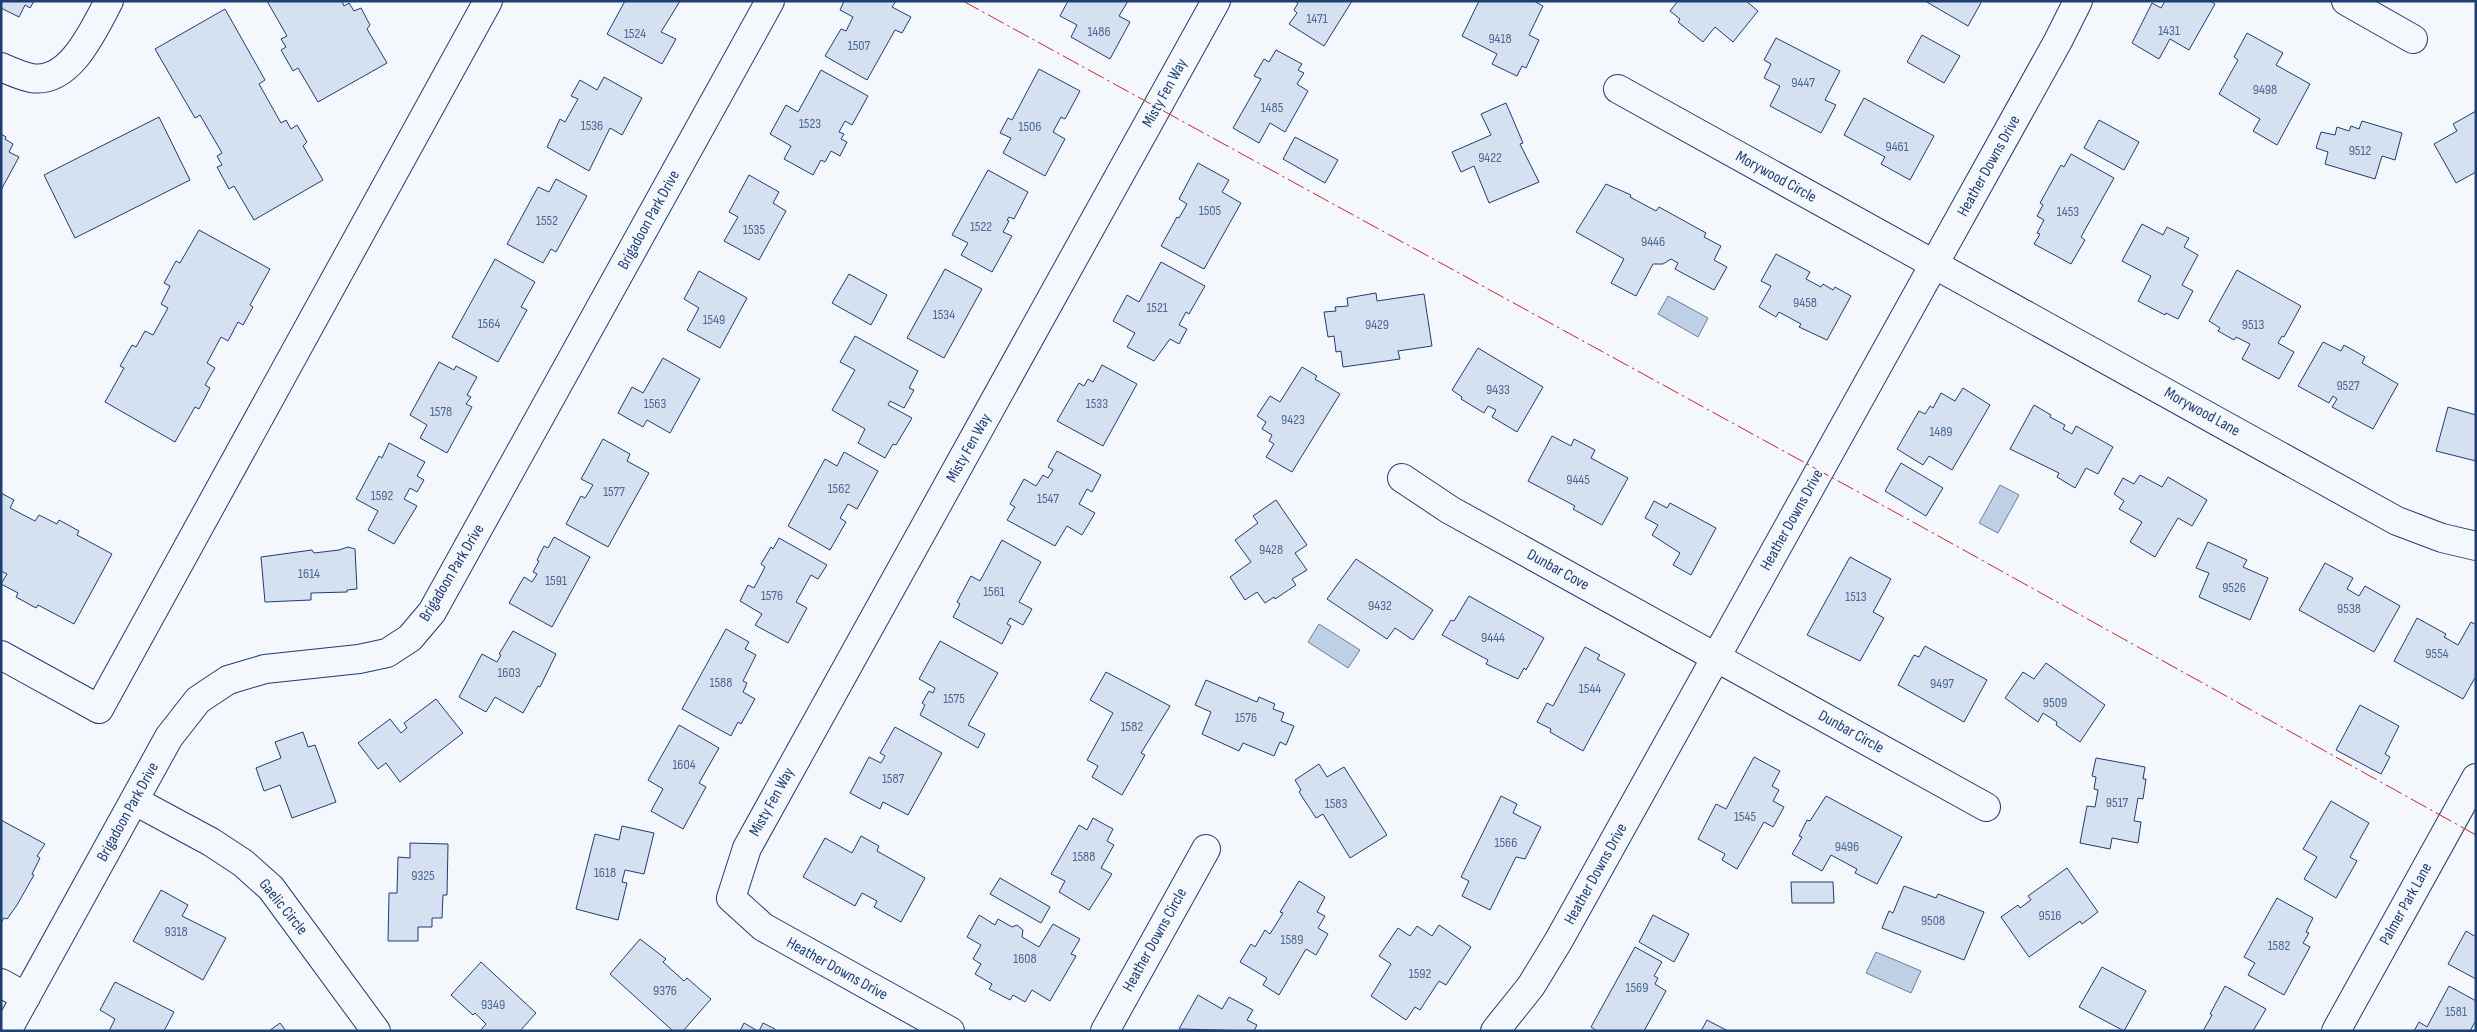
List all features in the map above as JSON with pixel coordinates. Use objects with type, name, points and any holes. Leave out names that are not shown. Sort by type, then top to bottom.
[{"type":"street","points":[[1,67],[32,78],[59,74],[84,47],[109,1]]},
{"type":"street","points":[[1,655],[99,709],[488,1]]},
{"type":"street","name":"Brigadoon Park Drive","points":[[8,1031],[169,737],[198,700],[228,680],[265,669],[359,659],[387,652],[410,638],[432,612],[770,1]]},
{"type":"street","name":"Misty Fen Way","points":[[731,898],[747,848],[1216,1]]},
{"type":"street","name":"Heather Downs Drive","points":[[1498,1030],[1531,986],[1559,940],[2058,41],[2078,1]]},
{"type":"street","points":[[2346,1],[2413,39]]},
{"type":"street","name":"Morywood Circle","points":[[1618,89],[1934,264]]},
{"type":"street","name":"Morywood Lane","points":[[1934,264],[2397,521],[2442,538],[2476,546]]},
{"type":"street","name":"Dunbar Cove","points":[[1402,478],[1450,510],[1716,657]]},
{"type":"street","name":"Dunbar Circle","points":[[1716,657],[1986,807]]},
{"type":"street","name":"Palmer Park Lane","points":[[2336,1031],[2476,778]]},
{"type":"street","name":"Gaelic Circle","points":[[135,801],[211,842],[243,863],[271,888],[376,1031]]},
{"type":"street","name":"Heather Downs Circle","points":[[1105,1031],[1206,849]]},
{"type":"street","name":"Heather Downs Drive","points":[[731,898],[763,927],[950,1031]]},
{"type":"street","points":[[1,983],[26,997]]},
{"type":"water","points":[[1668,296],[1708,318],[1698,337],[1658,314]]},
{"type":"water","points":[[2000,485],[2019,495],[1998,533],[1979,523]]},
{"type":"water","points":[[1319,624],[1360,650],[1348,668],[1308,642]]},
{"type":"water","points":[[1876,952],[1921,971],[1911,993],[1866,973]]},
{"type":"building","points":[[1,1],[34,1],[30,8],[25,5],[19,17],[1,8]]},
{"type":"building","points":[[267,1],[342,1],[344,6],[349,3],[354,11],[361,8],[370,25],[367,29],[387,63],[318,102],[298,68],[293,71],[281,50],[286,47],[281,39],[287,36]]},
{"type":"building","points":[[625,1],[680,1],[661,32],[676,39],[662,64],[607,34]]},
{"type":"building","points":[[844,1],[896,1],[892,7],[911,17],[902,33],[895,30],[867,80],[825,56],[841,29],[846,31],[853,17],[840,10]]},
{"type":"building","points":[[1068,1],[1128,1],[1119,16],[1130,22],[1110,59],[1071,37],[1077,25],[1060,16]]},
{"type":"building","points":[[1295,1],[1352,1],[1324,46],[1289,24],[1297,13],[1294,10],[1298,3]]},
{"type":"building","points":[[1479,1],[1534,1],[1543,6],[1529,35],[1539,40],[1526,68],[1522,66],[1517,76],[1492,64],[1497,54],[1462,36]]},
{"type":"building","points":[[1678,1],[1746,1],[1758,11],[1733,42],[1715,27],[1703,42],[1678,22],[1680,19],[1670,11]]},
{"type":"building","points":[[1925,1],[1982,1],[1968,26]]},
{"type":"building","points":[[2165,1],[2210,1],[2215,4],[2189,50],[2170,39],[2159,59],[2132,43],[2152,3],[2161,8]]},
{"type":"building","points":[[225,9],[265,80],[259,84],[281,123],[286,120],[291,129],[297,125],[307,142],[303,146],[323,180],[254,220],[234,186],[229,189],[217,167],[222,165],[217,156],[222,153],[200,115],[195,118],[155,49]]},
{"type":"building","points":[[2247,33],[2283,53],[2276,65],[2310,84],[2277,145],[2253,131],[2260,119],[2219,94],[2238,60],[2234,57]]},
{"type":"building","points":[[1922,35],[1960,56],[1944,83],[1907,62]]},
{"type":"building","points":[[1776,38],[1840,71],[1825,100],[1836,105],[1821,133],[1770,106],[1780,86],[1764,78],[1771,64],[1764,60]]},
{"type":"building","points":[[1276,50],[1302,64],[1298,70],[1304,73],[1297,84],[1308,91],[1285,132],[1270,123],[1259,143],[1233,128],[1261,79],[1254,76],[1264,59],[1269,62]]},
{"type":"building","points":[[1039,69],[1080,91],[1065,119],[1061,117],[1053,132],[1065,139],[1045,176],[1003,153],[1011,138],[1000,133],[1008,118],[1012,120]]},
{"type":"building","points":[[821,70],[868,96],[852,125],[845,121],[839,132],[844,134],[841,139],[847,142],[840,156],[831,151],[825,162],[821,160],[813,175],[784,159],[791,146],[770,134],[786,105],[798,112]]},
{"type":"building","points":[[604,77],[642,98],[622,135],[610,128],[589,171],[547,147],[560,119],[565,122],[578,99],[571,96],[580,80],[597,90]]},
{"type":"building","points":[[1864,98],[1934,136],[1910,180],[1881,164],[1885,157],[1844,135]]},
{"type":"building","points":[[1506,103],[1523,143],[1520,144],[1539,182],[1489,203],[1474,166],[1461,172],[1452,152],[1491,135],[1481,114]]},
{"type":"building","points":[[2476,111],[2476,172],[2456,183],[2434,144],[2457,131],[2453,124]]},
{"type":"building","points":[[159,117],[190,180],[75,238],[44,175]]},
{"type":"building","points":[[2099,120],[2139,142],[2124,170],[2084,148]]},
{"type":"building","points":[[2362,121],[2402,133],[2395,160],[2382,156],[2375,179],[2325,164],[2328,152],[2316,148],[2321,132],[2335,135],[2337,127],[2349,131],[2351,126],[2359,129]]},
{"type":"building","points":[[1,134],[13,144],[9,152],[19,157],[1,190]]},
{"type":"building","points":[[1295,137],[1338,160],[1325,183],[1283,159]]},
{"type":"building","points":[[2071,154],[2114,178],[2081,237],[2085,240],[2071,264],[2034,244],[2040,234],[2037,233],[2044,220],[2037,216],[2043,205],[2040,203],[2061,165],[2064,167]]},
{"type":"building","points":[[1198,163],[1229,180],[1222,192],[1241,203],[1204,269],[1161,246],[1177,217],[1179,218],[1187,204],[1179,199]]},
{"type":"building","points":[[988,170],[1028,192],[1014,219],[1009,217],[1007,220],[1009,221],[1003,232],[1012,236],[992,272],[961,255],[968,243],[952,235]]},
{"type":"building","points":[[749,175],[779,192],[773,203],[786,211],[759,260],[724,241],[738,217],[729,212]]},
{"type":"building","points":[[556,179],[587,196],[556,252],[551,249],[543,263],[507,244],[538,187],[549,192]]},
{"type":"building","points":[[1606,184],[1631,195],[1630,197],[1656,211],[1659,207],[1706,233],[1704,237],[1721,246],[1714,260],[1727,267],[1714,290],[1675,269],[1678,263],[1671,259],[1663,264],[1653,264],[1636,296],[1611,283],[1624,259],[1576,232]]},
{"type":"building","points":[[2142,224],[2163,235],[2167,227],[2189,238],[2184,247],[2198,255],[2182,285],[2193,291],[2178,319],[2166,313],[2165,315],[2138,301],[2151,276],[2122,261]]},
{"type":"building","points":[[199,230],[270,269],[250,305],[253,307],[243,325],[238,322],[228,341],[221,337],[207,363],[215,368],[205,385],[210,388],[199,409],[195,407],[175,442],[105,402],[124,368],[120,366],[132,345],[136,347],[145,331],[153,335],[168,308],[161,304],[170,286],[164,283],[176,261],[180,263]]},
{"type":"building","points":[[1776,254],[1810,272],[1806,279],[1821,287],[1823,284],[1833,290],[1835,287],[1851,296],[1827,340],[1799,327],[1801,324],[1779,312],[1776,317],[1759,307],[1771,286],[1761,281]]},
{"type":"building","points":[[495,259],[535,282],[521,307],[527,310],[498,362],[452,337]]},
{"type":"building","points":[[1161,262],[1205,286],[1189,314],[1186,312],[1179,325],[1187,329],[1179,344],[1170,339],[1154,361],[1127,347],[1135,333],[1113,321],[1127,295],[1139,302]]},
{"type":"building","points":[[945,269],[982,289],[944,358],[907,338]]},
{"type":"building","points":[[2237,270],[2301,306],[2284,337],[2282,336],[2278,343],[2294,352],[2279,379],[2242,359],[2250,344],[2236,337],[2234,340],[2218,331],[2220,328],[2209,321]]},
{"type":"building","points":[[699,271],[747,298],[720,348],[687,330],[699,308],[684,299]]},
{"type":"building","points":[[849,274],[887,295],[871,325],[832,303]]},
{"type":"building","points":[[1376,293],[1377,301],[1424,294],[1432,346],[1398,351],[1400,359],[1343,367],[1341,351],[1336,352],[1334,336],[1328,337],[1324,312],[1336,311],[1335,307],[1348,306],[1347,298]]},
{"type":"building","points":[[855,336],[918,371],[909,388],[914,390],[904,408],[890,401],[888,405],[912,418],[896,445],[893,444],[885,458],[858,443],[865,429],[832,410],[855,370],[840,362]]},
{"type":"building","points":[[2323,342],[2341,351],[2344,345],[2365,357],[2362,363],[2398,384],[2373,429],[2332,407],[2337,399],[2333,396],[2329,403],[2298,386]]},
{"type":"building","points":[[1478,348],[1543,387],[1517,432],[1492,417],[1496,410],[1488,406],[1484,413],[1461,399],[1462,397],[1452,390]]},
{"type":"building","points":[[663,358],[700,379],[670,433],[647,420],[643,427],[618,413],[632,387],[643,393]]},
{"type":"building","points":[[439,362],[454,370],[456,366],[477,377],[467,395],[471,397],[466,404],[472,407],[447,453],[420,438],[427,425],[410,415]]},
{"type":"building","points":[[1102,365],[1137,384],[1103,446],[1057,421],[1079,383],[1084,386],[1088,379],[1093,382]]},
{"type":"building","points":[[1302,367],[1317,376],[1315,379],[1340,394],[1292,472],[1266,457],[1274,444],[1269,441],[1272,435],[1262,429],[1266,422],[1257,416],[1270,396],[1280,402]]},
{"type":"building","points":[[1963,388],[1990,405],[1952,470],[1929,456],[1923,465],[1897,449],[1919,411],[1925,414],[1930,406],[1933,408],[1941,393],[1955,401]]},
{"type":"building","points":[[2034,405],[2065,425],[2063,429],[2072,434],[2076,426],[2113,447],[2098,474],[2086,468],[2075,488],[2057,477],[2059,473],[2010,449]]},
{"type":"building","points":[[2448,407],[2476,415],[2476,461],[2436,451]]},
{"type":"building","points":[[1552,436],[1571,446],[1574,439],[1595,450],[1591,458],[1628,478],[1602,525],[1573,509],[1575,506],[1528,481]]},
{"type":"building","points":[[603,439],[630,454],[627,461],[649,473],[608,547],[566,524],[581,496],[585,498],[593,485],[581,479]]},
{"type":"building","points":[[389,443],[425,462],[417,476],[424,480],[417,492],[410,488],[404,499],[417,506],[394,544],[368,530],[378,511],[356,499],[379,456],[382,458]]},
{"type":"building","points":[[1057,451],[1101,475],[1092,492],[1087,489],[1079,504],[1095,513],[1082,535],[1067,526],[1055,546],[1007,520],[1015,507],[1010,504],[1024,479],[1036,486],[1043,475],[1048,478],[1053,470],[1048,467]]},
{"type":"building","points":[[844,452],[878,471],[857,509],[848,504],[840,518],[846,522],[830,550],[788,526],[825,459],[837,466]]},
{"type":"building","points":[[1901,463],[1943,488],[1926,516],[1885,491]]},
{"type":"building","points":[[2140,475],[2162,487],[2168,477],[2207,500],[2192,526],[2178,518],[2155,557],[2130,542],[2142,522],[2119,509],[2124,501],[2114,494],[2123,478],[2134,484]]},
{"type":"building","points":[[1,493],[14,500],[10,508],[35,521],[39,515],[57,524],[59,520],[79,531],[77,535],[112,554],[74,624],[38,605],[36,608],[16,597],[18,593],[1,584],[7,574],[1,571]]},
{"type":"building","points":[[1276,500],[1307,545],[1295,553],[1307,570],[1292,579],[1296,585],[1275,599],[1274,597],[1265,603],[1257,592],[1245,600],[1230,577],[1251,562],[1235,540],[1258,523],[1253,516]]},
{"type":"building","points":[[1654,501],[1667,508],[1670,503],[1716,528],[1691,575],[1673,565],[1680,553],[1652,535],[1658,525],[1645,518]]},
{"type":"building","points":[[554,537],[590,557],[552,627],[509,603],[524,577],[532,582],[537,574],[533,572],[539,561],[537,560],[544,546],[548,548]]},
{"type":"building","points":[[779,538],[827,565],[818,579],[811,575],[796,602],[807,608],[788,643],[755,625],[762,614],[740,601],[748,585],[754,588],[765,567],[761,564]]},
{"type":"building","points":[[1002,540],[1041,562],[1019,602],[1032,609],[1023,625],[1010,618],[1007,624],[1011,626],[1002,644],[953,617],[960,604],[957,602],[971,576],[980,581]]},
{"type":"building","points":[[2208,542],[2247,560],[2243,567],[2268,578],[2250,620],[2199,597],[2209,573],[2196,568]]},
{"type":"building","points":[[348,547],[355,549],[357,589],[347,590],[347,592],[311,593],[311,600],[265,602],[261,557],[312,550],[314,553]]},
{"type":"building","points":[[1850,557],[1891,579],[1873,612],[1884,618],[1860,661],[1807,635]]},
{"type":"building","points":[[1356,559],[1433,610],[1413,640],[1395,628],[1387,639],[1327,599]]},
{"type":"building","points":[[2325,563],[2353,578],[2347,589],[2359,596],[2365,586],[2400,606],[2374,652],[2299,610]]},
{"type":"building","points":[[1469,596],[1544,638],[1526,670],[1524,668],[1518,679],[1486,664],[1488,660],[1442,635],[1451,620],[1454,621]]},
{"type":"building","points":[[2417,618],[2446,634],[2444,637],[2458,645],[2471,622],[2476,625],[2476,676],[2463,699],[2394,661]]},
{"type":"building","points":[[726,629],[749,642],[745,649],[756,655],[743,681],[747,683],[743,692],[755,699],[741,724],[738,722],[731,736],[682,709]]},
{"type":"building","points":[[513,631],[556,654],[540,687],[538,686],[523,713],[495,697],[486,712],[459,697],[482,654],[497,662],[501,655],[499,654]]},
{"type":"building","points":[[940,641],[998,673],[968,725],[985,734],[978,748],[920,715],[925,705],[922,703],[929,691],[933,693],[935,688],[919,679]]},
{"type":"building","points":[[1925,646],[1987,680],[1964,722],[1898,685],[1914,655],[1919,657]]},
{"type":"building","points":[[1585,647],[1600,655],[1597,659],[1625,674],[1583,751],[1550,732],[1551,729],[1537,722],[1547,703],[1553,706]]},
{"type":"building","points":[[2046,663],[2105,705],[2080,742],[2056,725],[2057,722],[2043,713],[2038,722],[2005,698],[2023,672],[2034,679]]},
{"type":"building","points":[[1106,672],[1170,706],[1141,753],[1145,755],[1122,795],[1092,777],[1098,766],[1087,760],[1113,713],[1090,700]]},
{"type":"building","points":[[1206,680],[1257,702],[1259,697],[1275,704],[1273,709],[1284,713],[1281,721],[1294,726],[1286,745],[1280,742],[1274,756],[1243,743],[1239,751],[1202,734],[1211,712],[1195,705]]},
{"type":"building","points":[[436,699],[463,733],[400,782],[386,763],[378,769],[358,743],[390,719],[401,733],[407,728],[404,723]]},
{"type":"building","points":[[2360,705],[2399,726],[2385,754],[2390,757],[2381,774],[2336,750]]},
{"type":"building","points":[[679,725],[719,748],[699,783],[706,787],[683,829],[651,811],[663,789],[648,780]]},
{"type":"building","points":[[895,727],[942,753],[908,815],[883,802],[880,809],[850,793],[869,757],[881,763],[885,756],[880,753]]},
{"type":"building","points":[[303,732],[308,747],[315,745],[336,802],[292,818],[280,785],[264,791],[256,768],[281,758],[275,742]]},
{"type":"building","points":[[1754,757],[1780,771],[1772,786],[1779,790],[1773,801],[1784,807],[1773,827],[1764,822],[1737,869],[1722,860],[1725,854],[1698,839],[1716,804],[1726,809]]},
{"type":"building","points":[[2096,758],[2145,767],[2143,779],[2146,779],[2143,799],[2138,798],[2134,821],[2141,822],[2138,843],[2112,838],[2110,849],[2080,843],[2087,806],[2095,807],[2098,790],[2094,789],[2096,777],[2092,776]]},
{"type":"building","points":[[1319,764],[1327,777],[1344,767],[1387,835],[1350,858],[1323,814],[1316,818],[1299,792],[1301,790],[1295,780]]},
{"type":"building","points":[[1501,796],[1517,804],[1513,813],[1541,827],[1525,859],[1516,857],[1490,910],[1462,896],[1469,881],[1461,877]]},
{"type":"building","points":[[1826,796],[1902,837],[1877,884],[1855,873],[1857,869],[1831,855],[1822,871],[1792,854],[1802,837],[1799,836],[1807,820],[1810,821]]},
{"type":"building","points":[[2331,801],[2369,823],[2350,857],[2357,861],[2336,898],[2304,879],[2317,857],[2303,849]]},
{"type":"building","points":[[1093,818],[1113,829],[1107,841],[1114,845],[1101,868],[1112,874],[1089,910],[1059,892],[1065,881],[1051,874],[1079,825],[1087,830]]},
{"type":"building","points":[[1,820],[45,844],[37,856],[40,858],[32,874],[34,875],[17,905],[7,919],[4,918],[1,923]]},
{"type":"building","points":[[622,826],[654,833],[644,874],[625,870],[622,882],[627,883],[618,920],[576,909],[595,834],[619,840]]},
{"type":"building","points":[[861,836],[879,846],[877,851],[925,878],[901,922],[874,907],[877,901],[862,893],[855,906],[803,877],[825,838],[852,853]]},
{"type":"building","points":[[410,843],[448,844],[447,895],[443,895],[442,918],[432,918],[432,927],[418,927],[418,941],[388,941],[389,893],[397,893],[398,857],[410,858]]},
{"type":"building","points":[[2067,868],[2098,912],[2082,924],[2080,921],[2029,957],[2001,917],[2018,905],[2020,908],[2031,900],[2028,896]]},
{"type":"building","points":[[1000,878],[1050,907],[1041,923],[990,894]]},
{"type":"building","points":[[1299,881],[1325,897],[1317,912],[1325,916],[1318,928],[1328,934],[1316,955],[1306,949],[1279,995],[1263,985],[1267,978],[1240,962],[1251,944],[1255,947],[1265,930],[1270,934],[1283,913],[1280,912]]},
{"type":"building","points":[[1791,882],[1833,882],[1834,903],[1792,903]]},
{"type":"building","points":[[1904,886],[1936,898],[1938,894],[1984,912],[1964,960],[1882,928],[1889,911],[1893,913]]},
{"type":"building","points":[[161,890],[188,905],[182,916],[226,938],[203,980],[133,941]]},
{"type":"building","points":[[2277,898],[2313,918],[2306,932],[2309,933],[2303,943],[2310,947],[2284,995],[2248,975],[2255,963],[2244,957]]},
{"type":"building","points":[[979,915],[995,925],[998,919],[1012,927],[1017,925],[1023,930],[1022,937],[1039,947],[1053,924],[1080,939],[1071,954],[1076,956],[1050,1001],[1032,990],[1025,1002],[1013,995],[1010,1000],[989,989],[992,984],[975,974],[981,964],[973,959],[981,945],[967,937]]},
{"type":"building","points":[[1653,915],[1689,934],[1674,962],[1639,942]]},
{"type":"building","points":[[1439,925],[1471,947],[1446,985],[1439,981],[1420,1010],[1415,1007],[1406,1020],[1371,996],[1391,964],[1379,956],[1398,928],[1410,936],[1417,926],[1432,936]]},
{"type":"building","points":[[2466,931],[2476,937],[2476,979],[2448,964]]},
{"type":"building","points":[[640,939],[666,959],[663,962],[684,981],[687,978],[711,999],[683,1031],[673,1031],[610,974]]},
{"type":"building","points":[[1635,947],[1662,962],[1654,976],[1658,978],[1655,984],[1666,991],[1644,1031],[1597,1031],[1591,1027]]},
{"type":"building","points":[[481,962],[536,1013],[520,1031],[480,1031],[486,1024],[451,995]]},
{"type":"building","points":[[2102,967],[2146,991],[2124,1031],[2079,1007]]},
{"type":"building","points":[[115,982],[174,1012],[164,1031],[109,1031],[115,1019],[100,1010]]},
{"type":"building","points":[[2225,986],[2266,1009],[2253,1031],[2203,1031]]},
{"type":"building","points":[[2449,986],[2476,1001],[2476,1020],[2470,1031],[2414,1031],[2419,1022],[2427,1027]]},
{"type":"building","points":[[1198,995],[1222,1009],[1229,997],[1253,1010],[1247,1020],[1257,1025],[1254,1031],[1179,1029]]},
{"type":"building","points":[[1707,1020],[1728,1031],[1701,1031]]},
{"type":"building","points":[[280,1023],[286,1031],[269,1031]]},
{"type":"building","points":[[744,1023],[758,1031],[740,1031]]},
{"type":"building","points":[[763,1023],[775,1029],[775,1031],[759,1031]]},
{"type":"power","points":[[963,1],[1933,533],[2476,835]]}]
